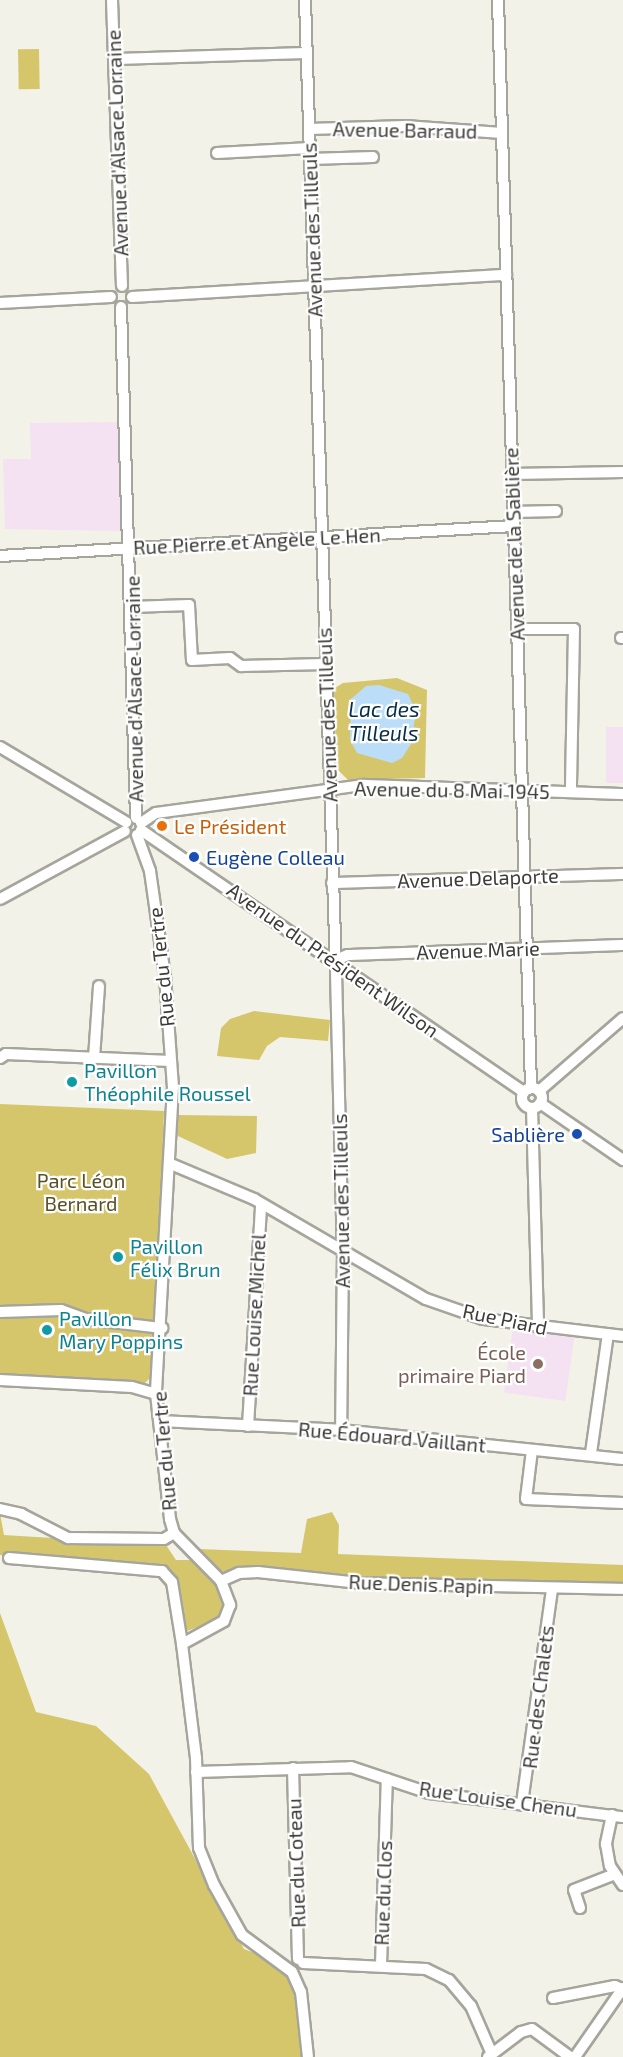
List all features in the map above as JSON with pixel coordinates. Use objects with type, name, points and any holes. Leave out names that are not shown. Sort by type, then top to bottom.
[{"type":"street","name":"Avenue d'Alsace Lorraine","points":[[112,0],[122,286]]},
{"type":"street","name":"Avenue des Tilleuls","points":[[305,0],[343,1250],[341,1430]]},
{"type":"street","name":"Avenue de la Sablière","points":[[498,0],[531,1090],[536,1106]]},
{"type":"street","points":[[114,59],[307,53]]},
{"type":"street","name":"Avenue Barraud","points":[[309,129],[405,126],[502,133]]},
{"type":"street","points":[[217,153],[310,153],[373,157]]},
{"type":"street","points":[[0,303],[111,297],[122,307],[132,297],[506,275]]},
{"type":"street","points":[[111,297],[115,288],[122,286],[128,288],[132,297]]},
{"type":"street","name":"Avenue d'Alsace Lorraine","points":[[122,307],[130,548],[134,826]]},
{"type":"street","points":[[512,474],[623,472]]},
{"type":"street","points":[[513,512],[556,511]]},
{"type":"street","name":"Rue Pierre et Angèle Le Hen","points":[[0,556],[514,526]]},
{"type":"street","points":[[131,607],[195,605],[186,660],[230,658],[241,666],[325,664]]},
{"type":"street","points":[[517,629],[574,629],[572,792]]},
{"type":"street","name":"Avenue du Président Wilson","points":[[0,747],[134,826],[333,961],[531,1090]]},
{"type":"street","name":"Avenue du 8 Mai 1945","points":[[0,899],[156,813],[329,789],[384,784],[623,794]]},
{"type":"street","name":"Rue du Tertre","points":[[134,826],[150,871],[171,1061],[171,1164],[156,1394],[174,1533],[221,1581],[230,1605],[224,1621],[182,1644]]},
{"type":"street","name":"Avenue Delaporte","points":[[332,883],[623,874]]},
{"type":"street","name":"Avenue Marie","points":[[333,961],[348,956],[623,945]]},
{"type":"street","points":[[94,1058],[99,986]]},
{"type":"street","points":[[623,1018],[531,1090],[524,1104],[536,1106],[623,1160]]},
{"type":"street","points":[[0,1058],[6,1054],[171,1061]]},
{"type":"street","points":[[536,1106],[538,1327]]},
{"type":"street","name":"Rue Piard","points":[[171,1164],[220,1182],[261,1203],[426,1299],[483,1318],[538,1327],[623,1336]]},
{"type":"street","name":"Rue Louise Michel","points":[[248,1426],[261,1203]]},
{"type":"street","points":[[0,1312],[61,1310],[86,1319],[162,1328]]},
{"type":"street","points":[[591,1454],[608,1334]]},
{"type":"street","points":[[0,1380],[132,1387],[156,1394]]},
{"type":"street","name":"Rue Édouard Vaillant","points":[[160,1421],[341,1430],[623,1459]]},
{"type":"street","points":[[532,1450],[526,1498],[623,1503]]},
{"type":"street","points":[[0,1509],[21,1514],[68,1538],[164,1539],[174,1533]]},
{"type":"street","points":[[9,1558],[162,1571],[172,1582],[182,1644],[196,1772],[199,1848],[214,1885],[242,1935],[284,1967],[294,1978],[301,1992],[308,2057]]},
{"type":"street","name":"Rue Denis Papin","points":[[221,1581],[239,1573],[258,1572],[359,1583],[552,1590],[623,1589]]},
{"type":"street","name":"Rue des Chalets","points":[[522,1803],[526,1791],[552,1590]]},
{"type":"street","name":"Rue Louise Chenu","points":[[196,1772],[351,1767],[429,1793],[618,1816]]},
{"type":"street","name":"Rue du Coteau","points":[[293,1768],[300,1961]]},
{"type":"street","name":"Rue du Clos","points":[[300,1961],[381,1965],[387,1779]]},
{"type":"street","points":[[618,1816],[606,1844],[615,1874],[623,1885]]},
{"type":"street","points":[[580,1908],[574,1890],[615,1874]]},
{"type":"street","points":[[284,1967],[291,1959],[300,1961],[294,1978]]},
{"type":"street","points":[[381,1965],[426,1969],[449,1980],[476,2014],[490,2056],[532,2029],[570,2057]]},
{"type":"street","points":[[553,1998],[615,1986],[623,1988],[576,2057]]},
{"type":"shaded area","points":[[122,422],[125,531],[5,529],[3,459],[31,459],[30,423]]},
{"type":"shaded area","points":[[606,727],[623,727],[623,783],[606,783]]},
{"type":"shaded area","name":"École primaire Piard","points":[[513,1328],[574,1337],[565,1401],[504,1392]]},
{"type":"green space","points":[[18,49],[39,49],[40,89],[19,89]]},
{"type":"green space","points":[[397,678],[427,690],[425,778],[348,780],[337,769],[333,689],[343,683]]},
{"type":"green space","points":[[254,1011],[330,1020],[328,1041],[280,1037],[267,1046],[259,1060],[217,1056],[221,1028],[230,1019]]},
{"type":"green space","name":"Parc Léon Bernard","points":[[0,1104],[164,1111],[154,1374],[145,1383],[0,1375]]},
{"type":"green space","points":[[178,1115],[257,1116],[256,1153],[227,1159],[178,1136]]},
{"type":"green space","points":[[332,1512],[339,1525],[338,1554],[623,1565],[623,1583],[360,1578],[249,1568],[222,1572],[199,1549],[301,1553],[307,1519]]},
{"type":"green space","points":[[0,1513],[4,1535],[166,1545],[176,1560],[195,1560],[224,1590],[226,1604],[221,1618],[187,1631],[182,1629],[172,1571],[0,1555]]},
{"type":"green space","points":[[0,1613],[36,1712],[96,1726],[149,1774],[244,1949],[276,1961],[302,1997],[302,2057],[0,2057]]},
{"type":"water","name":"Lac des Tilleuls","points":[[379,685],[408,694],[416,711],[411,744],[402,758],[392,763],[357,753],[350,740],[351,699],[366,686]]},
{"type":"place","name":"Le Président","points":[[162,826]]},
{"type":"place","name":"Eugène Colleau","points":[[194,857]]},
{"type":"place","name":"Pavillon Théophile Roussel","points":[[72,1082]]},
{"type":"place","name":"Sablière","points":[[577,1134]]},
{"type":"place","name":"Pavillon Félix Brun","points":[[118,1257]]},
{"type":"place","name":"Pavillon Mary Poppins","points":[[47,1330]]},
{"type":"place","name":"École primaire Piard","points":[[538,1364]]}]
